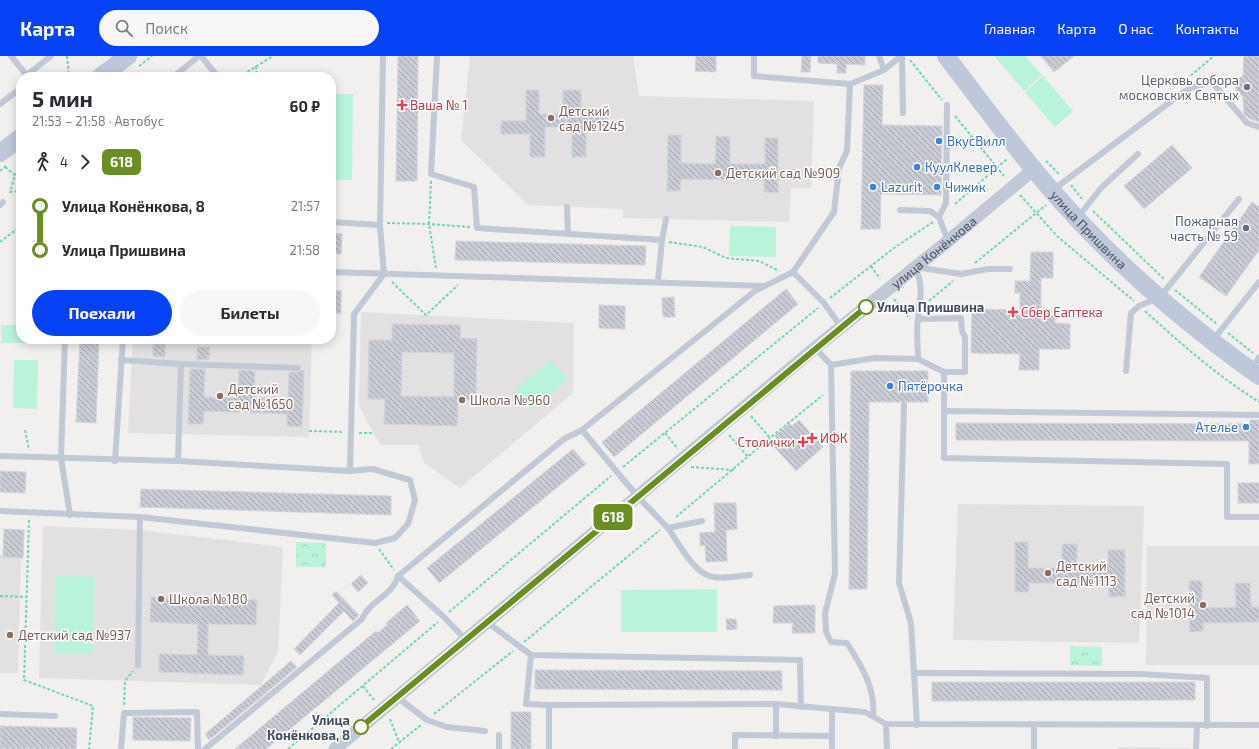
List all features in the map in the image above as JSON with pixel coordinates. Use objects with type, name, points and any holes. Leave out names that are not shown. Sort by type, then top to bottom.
[{"type":"street","points":[[107,72],[128,56]]},
{"type":"street","name":"улица Пришвина","points":[[946,56],[1039,164],[1056,191],[1082,212],[1165,291],[1187,322],[1217,335],[1257,365]]},
{"type":"street","points":[[2,160],[16,143]]},
{"type":"street","name":"улица Конёнкова","points":[[335,749],[815,348],[948,241],[1039,164]]},
{"type":"lane","points":[[11,56],[25,72]]},
{"type":"lane","points":[[33,72],[51,56]]},
{"type":"lane","points":[[179,72],[200,56],[214,72]]},
{"type":"lane","points":[[350,471],[354,314],[384,274],[380,225],[383,56]]},
{"type":"lane","points":[[437,56],[431,174],[474,187],[477,228],[662,240]]},
{"type":"lane","points":[[754,56],[754,76],[850,84],[884,70],[901,56]]},
{"type":"lane","points":[[880,56],[884,70]]},
{"type":"lane","points":[[901,56],[903,113]]},
{"type":"lane","points":[[1056,191],[1140,124],[1182,93],[1193,87],[1212,82],[1247,123],[1259,127]]},
{"type":"lane","points":[[205,749],[362,619],[367,609],[395,587],[398,576],[564,439],[582,430],[754,291],[793,272],[834,212],[839,168],[847,151],[850,84]]},
{"type":"lane","points":[[0,104],[16,92]]},
{"type":"lane","points":[[939,217],[946,203],[947,105]]},
{"type":"lane","points":[[1134,119],[1140,124]]},
{"type":"lane","points":[[1082,212],[1102,187],[1138,154]]},
{"type":"lane","points":[[1126,371],[1131,313],[1165,291],[1239,199]]},
{"type":"lane","points":[[567,207],[568,233]]},
{"type":"lane","points":[[900,210],[930,211],[939,217],[948,241]]},
{"type":"lane","points":[[658,281],[662,240],[666,219]]},
{"type":"lane","points":[[336,222],[380,225]]},
{"type":"lane","points":[[915,267],[961,274],[988,269],[1010,269]]},
{"type":"lane","points":[[915,267],[921,280],[918,319],[918,359]]},
{"type":"lane","points":[[336,272],[658,281],[764,286]]},
{"type":"lane","points":[[793,272],[824,303],[841,327]]},
{"type":"lane","points":[[1217,335],[1259,282]]},
{"type":"lane","points":[[831,365],[876,358],[918,359],[944,372],[965,372],[965,337],[962,331],[961,318],[918,319]]},
{"type":"lane","points":[[65,344],[62,458],[70,515]]},
{"type":"lane","points":[[115,461],[122,344]]},
{"type":"lane","points":[[815,348],[831,365],[832,389],[836,574],[825,613],[826,632],[831,642],[847,643],[865,670],[874,705],[873,716]]},
{"type":"lane","points":[[121,360],[181,364],[298,368]]},
{"type":"lane","points":[[178,461],[181,364]]},
{"type":"lane","points":[[944,372],[944,458],[1227,464],[1227,517],[1259,517]]},
{"type":"lane","points":[[904,404],[899,583],[911,623],[917,725]]},
{"type":"lane","points":[[944,411],[1259,415]]},
{"type":"lane","points":[[582,430],[638,497],[667,527],[691,562],[709,576],[726,577],[750,575]]},
{"type":"lane","points":[[0,456],[115,461],[178,461],[350,471],[373,469],[410,480],[415,500],[408,524],[395,538],[375,543],[140,518],[0,511]]},
{"type":"lane","points":[[138,665],[140,518]]},
{"type":"lane","points":[[667,527],[702,521]]},
{"type":"lane","points":[[398,576],[444,617],[466,640]]},
{"type":"lane","points":[[487,622],[531,655],[800,660],[801,707]]},
{"type":"lane","points":[[531,655],[526,704],[776,704],[865,712],[886,724],[917,725],[1259,725]]},
{"type":"lane","points":[[914,673],[1141,674],[1207,678],[1207,726]]},
{"type":"lane","points":[[397,697],[427,720],[446,727],[485,731]]},
{"type":"lane","points":[[776,704],[776,736]]},
{"type":"lane","points":[[549,705],[549,749]]},
{"type":"lane","points":[[832,709],[832,749]]},
{"type":"lane","points":[[121,749],[124,713],[197,712],[198,749]]},
{"type":"lane","points":[[0,714],[55,716]]},
{"type":"lane","points":[[886,724],[887,749]]},
{"type":"lane","points":[[1034,725],[1034,749]]},
{"type":"lane","points":[[1196,749],[1197,726]]},
{"type":"lane","points":[[499,735],[499,749]]},
{"type":"lane","points":[[735,749],[735,735],[832,736]]},
{"type":"path","points":[[67,56],[69,72]]},
{"type":"path","points":[[247,72],[273,56]]},
{"type":"path","points":[[1182,93],[1179,86],[1214,56]]},
{"type":"path","points":[[256,66],[257,72]]},
{"type":"path","points":[[288,749],[617,472],[824,303],[871,266],[939,217],[1007,159]]},
{"type":"path","points":[[2,160],[15,175],[10,192],[16,191]]},
{"type":"path","points":[[1039,164],[1056,191],[1082,212],[1165,291],[1217,335],[1257,365]]},
{"type":"path","points":[[431,174],[429,224],[437,275]]},
{"type":"path","points":[[920,308],[1035,212],[1056,191]]},
{"type":"path","points":[[380,225],[389,222],[477,228]]},
{"type":"path","points":[[0,242],[16,230]]},
{"type":"path","points":[[662,240],[703,247],[726,258],[759,261],[780,271]]},
{"type":"path","points":[[871,266],[880,280]]},
{"type":"path","points":[[384,274],[426,315],[467,276]]},
{"type":"path","points":[[892,296],[910,320]]},
{"type":"path","points":[[391,749],[667,527],[770,438],[832,389]]},
{"type":"path","points":[[751,416],[770,438]]},
{"type":"path","points":[[25,430],[30,457]]},
{"type":"path","points":[[309,431],[374,433]]},
{"type":"path","points":[[665,433],[678,450]]},
{"type":"path","points":[[728,435],[748,457]]},
{"type":"path","points":[[691,466],[734,470]]},
{"type":"path","points":[[29,512],[24,680],[93,706],[89,749]]},
{"type":"path","points":[[375,543],[398,576]]},
{"type":"path","points":[[0,596],[27,597]]},
{"type":"path","points":[[124,713],[125,681],[138,665]]},
{"type":"path","points":[[363,686],[374,700]]},
{"type":"path","points":[[390,719],[399,742]]},
{"type":"shaded area","points":[[470,56],[633,56],[639,96],[814,101],[811,188],[791,188],[789,222],[623,218],[623,209],[528,205],[461,140]]},
{"type":"shaded area","name":"Школа №960","points":[[361,312],[574,323],[573,393],[460,488],[424,463],[418,445],[380,445],[359,406]]},
{"type":"shaded area","name":"Детский сад №1650","points":[[133,344],[312,344],[309,437],[128,433]]},
{"type":"shaded area","name":"Детский сад №1113","points":[[958,504],[1144,506],[1139,643],[953,640]]},
{"type":"shaded area","name":"Школа №180","points":[[43,526],[140,530],[283,547],[278,651],[261,685],[39,678]]},
{"type":"shaded area","name":"Детский сад №1014","points":[[1147,546],[1259,546],[1259,665],[1146,665]]},
{"type":"shaded area","name":"Детский сад №937","points":[[0,554],[21,555],[18,673],[0,673]]},
{"type":"shaded area","points":[[1118,747],[1191,748],[1191,749],[1118,749]]},
{"type":"green space","points":[[994,56],[1025,56],[1042,75],[1024,91]]},
{"type":"green space","points":[[1043,76],[1073,111],[1055,127],[1025,92]]},
{"type":"green space","points":[[336,94],[353,94],[352,180],[336,180]]},
{"type":"green space","points":[[730,226],[776,227],[776,257],[729,256]]},
{"type":"green space","points":[[1,325],[16,325],[16,343],[1,343]]},
{"type":"green space","points":[[14,360],[38,360],[37,409],[13,408]]},
{"type":"green space","points":[[551,360],[568,380],[532,410],[515,389]]},
{"type":"green space","points":[[296,542],[326,543],[326,567],[296,567]]},
{"type":"green space","points":[[56,576],[95,577],[92,654],[54,653]]},
{"type":"green space","points":[[717,589],[717,632],[621,632],[621,590]]},
{"type":"green space","points":[[1070,646],[1102,647],[1102,666],[1070,665]]},
{"type":"building","points":[[398,56],[418,56],[417,181],[396,181]]},
{"type":"building","points":[[696,56],[716,56],[716,72],[695,71]]},
{"type":"building","points":[[802,56],[811,56],[810,72],[801,72]]},
{"type":"building","points":[[818,56],[865,56],[865,65],[846,64],[846,73],[837,73],[837,64],[818,63]]},
{"type":"building","points":[[1041,56],[1074,56],[1054,72]]},
{"type":"building","name":"Церковь собора московских Святых","points":[[1244,56],[1259,56],[1259,122],[1250,119],[1244,113],[1243,97],[1236,90],[1235,84],[1238,79],[1243,76]]},
{"type":"building","points":[[864,85],[883,85],[882,125],[942,126],[941,195],[881,194],[880,229],[861,229]]},
{"type":"building","points":[[526,90],[539,90],[539,114],[563,114],[563,90],[581,90],[581,114],[608,114],[608,127],[586,127],[586,157],[572,157],[572,127],[545,127],[545,157],[530,157],[530,134],[501,134],[501,121],[526,121]]},
{"type":"building","points":[[668,135],[681,135],[681,163],[715,164],[716,136],[730,137],[730,164],[765,164],[765,138],[778,138],[778,193],[764,192],[764,180],[681,179],[680,191],[667,191]]},
{"type":"building","points":[[1172,145],[1192,168],[1144,209],[1124,186]]},
{"type":"building","name":"Пожарная часть № 59","points":[[1252,202],[1259,207],[1259,250],[1226,296],[1199,277]]},
{"type":"building","points":[[336,233],[342,234],[341,254],[336,254]]},
{"type":"building","points":[[456,241],[646,246],[645,265],[455,260]]},
{"type":"building","points":[[1031,252],[1053,252],[1053,278],[1041,278],[1041,316],[1055,316],[1055,323],[1070,324],[1070,349],[1039,349],[1039,370],[1019,370],[1020,354],[971,353],[972,309],[1020,310],[1020,293],[1015,293],[1015,281],[1030,281]]},
{"type":"building","points":[[786,289],[798,304],[614,457],[602,442]]},
{"type":"building","points":[[336,291],[341,291],[341,313],[336,313]]},
{"type":"building","points":[[674,297],[675,317],[663,317],[662,298]]},
{"type":"building","points":[[599,305],[625,306],[625,329],[599,328]]},
{"type":"building","points":[[392,324],[461,325],[460,338],[477,339],[476,400],[458,400],[457,426],[384,424],[385,399],[368,399],[369,340],[392,340]],"holes":[[[402,352],[454,353],[454,397],[401,396]]]},
{"type":"building","points":[[80,344],[99,344],[96,423],[76,422]]},
{"type":"building","points":[[153,344],[165,344],[165,357],[153,356]]},
{"type":"building","points":[[197,347],[210,347],[209,359],[197,360]]},
{"type":"building","points":[[190,369],[205,369],[204,397],[238,398],[239,370],[255,371],[254,398],[288,399],[289,372],[304,370],[302,427],[287,426],[287,414],[204,411],[203,424],[188,424]]},
{"type":"building","points":[[851,371],[928,371],[928,402],[869,402],[867,589],[849,589]]},
{"type":"building","points":[[799,420],[823,447],[796,471],[772,444],[777,439],[775,436],[789,424],[792,426]]},
{"type":"building","points":[[1250,420],[1259,420],[1259,464],[1249,464],[1249,441],[956,440],[956,423],[1250,424]]},
{"type":"building","points":[[573,449],[586,464],[439,583],[427,568]]},
{"type":"building","points":[[0,471],[26,472],[25,493],[0,492]]},
{"type":"building","points":[[1238,483],[1259,483],[1259,503],[1238,503]]},
{"type":"building","points":[[141,489],[391,496],[391,515],[140,507]]},
{"type":"building","points":[[714,503],[736,503],[737,529],[726,530],[727,561],[706,562],[705,545],[700,546],[700,533],[715,532]]},
{"type":"building","points":[[4,529],[24,530],[23,558],[3,557]]},
{"type":"building","points":[[1015,542],[1028,542],[1028,568],[1062,568],[1062,544],[1077,544],[1077,568],[1108,567],[1108,550],[1125,550],[1125,596],[1109,597],[1109,583],[1029,583],[1029,592],[1015,592]]},
{"type":"building","points":[[361,575],[368,583],[358,592],[351,584]]},
{"type":"building","points":[[1189,581],[1202,581],[1202,608],[1236,607],[1235,583],[1250,583],[1251,607],[1259,607],[1259,622],[1203,623],[1203,631],[1190,632]]},
{"type":"building","points":[[336,591],[359,615],[353,621],[344,611],[300,655],[294,649],[339,603],[332,595]]},
{"type":"building","points":[[151,597],[257,600],[256,625],[208,624],[208,655],[244,656],[243,675],[159,672],[159,654],[197,655],[198,624],[150,622]]},
{"type":"building","points":[[407,605],[420,621],[266,749],[235,749],[376,631],[378,633],[388,624],[386,623]]},
{"type":"building","points":[[815,605],[815,633],[792,633],[793,623],[773,623],[774,606]]},
{"type":"building","points":[[726,619],[736,619],[737,629],[727,630]]},
{"type":"building","points":[[291,661],[297,667],[209,740],[205,734]]},
{"type":"building","points":[[535,670],[782,671],[782,690],[535,689]]},
{"type":"building","points":[[932,682],[1195,682],[1195,700],[932,701]]},
{"type":"building","points":[[511,712],[531,712],[531,749],[511,749]]},
{"type":"building","points":[[133,717],[191,718],[190,741],[133,740]]},
{"type":"building","points":[[0,726],[77,728],[76,749],[0,749]]},
{"type":"bus line","name":"618","points":[[361,727],[866,307]]},
{"type":"place","name":"Церковь собора московских Святых","points":[[1247,87]]},
{"type":"place","name":"Ваша № 1","points":[[402,105]]},
{"type":"place","name":"Детский сад №1245","points":[[551,118]]},
{"type":"place","name":"ВкусВилл","points":[[939,141]]},
{"type":"place","name":"КуулКлевер","points":[[917,167]]},
{"type":"place","name":"Детский сад №909","points":[[718,173]]},
{"type":"place","name":"Lazurit","points":[[873,187]]},
{"type":"place","name":"Чижик","points":[[937,187]]},
{"type":"place","name":"Пожарная часть № 59","points":[[1246,228]]},
{"type":"place","name":"Улица Пришвина","points":[[866,307]]},
{"type":"place","name":"Сбер Еаптека","points":[[1013,312]]},
{"type":"place","name":"Пятёрочка","points":[[890,386]]},
{"type":"place","name":"Детский сад №1650","points":[[220,396]]},
{"type":"place","name":"Школа №960","points":[[462,400]]},
{"type":"place","name":"Ателье","points":[[1246,427]]},
{"type":"place","name":"ИФК","points":[[812,438]]},
{"type":"place","name":"Столички","points":[[803,442]]},
{"type":"place","name":"Детский сад №1113","points":[[1048,573]]},
{"type":"place","name":"Школа №180","points":[[161,599]]},
{"type":"place","name":"Детский сад №1014","points":[[1203,605]]},
{"type":"place","name":"Детский сад №937","points":[[10,635]]},
{"type":"place","name":"Улица Конёнкова, 8","points":[[361,727]]}]
